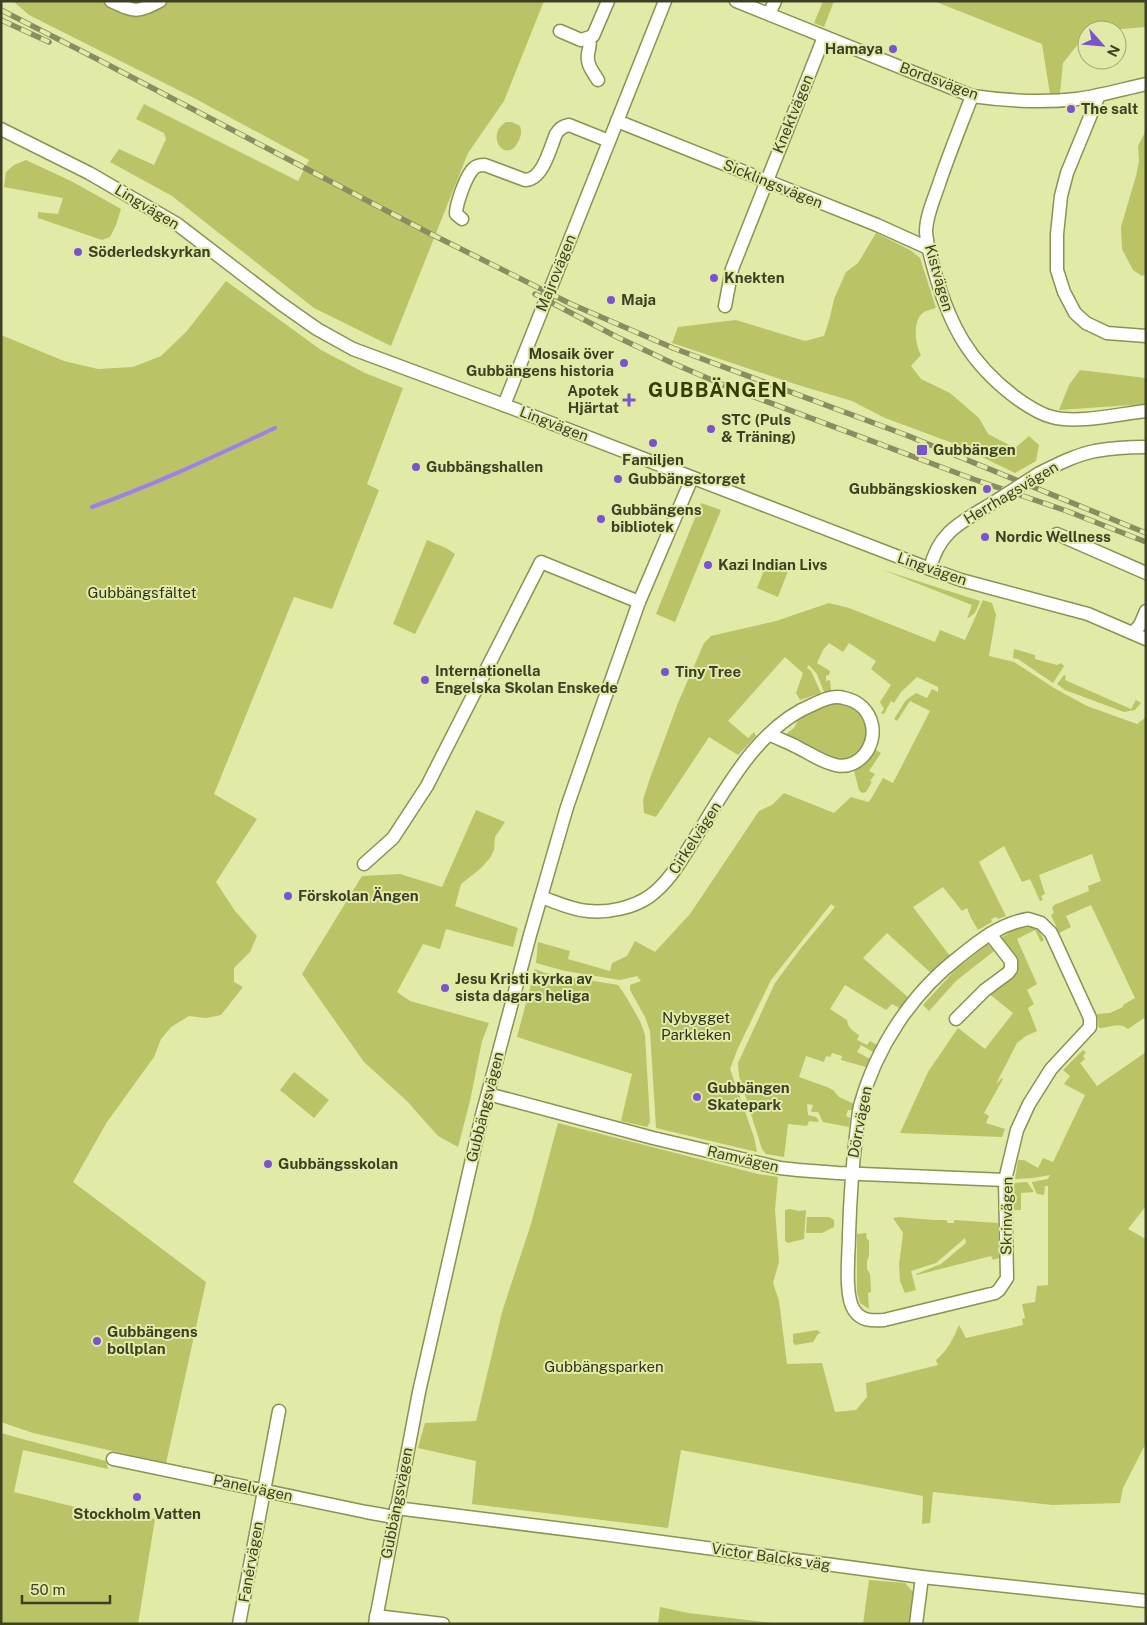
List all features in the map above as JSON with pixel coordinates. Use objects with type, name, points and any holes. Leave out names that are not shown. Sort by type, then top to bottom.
[{"type":"street","points":[[111,1],[130,10],[140,11],[160,1]]},
{"type":"street","points":[[560,31],[581,40],[589,39],[593,36],[608,1]]},
{"type":"street","name":"Majrovägen","points":[[504,405],[665,1]]},
{"type":"street","name":"Bordsvägen","points":[[736,1],[972,96],[1001,100],[1053,101],[1078,99],[1146,84]]},
{"type":"street","points":[[770,14],[775,1]]},
{"type":"street","name":"Knektvägen","points":[[725,306],[732,269],[824,37]]},
{"type":"street","points":[[589,39],[591,46],[588,62],[598,80]]},
{"type":"street","points":[[1098,95],[1067,173],[1061,196],[1056,234],[1057,270],[1064,292],[1075,313],[1086,323],[1106,333],[1146,336]]},
{"type":"street","name":"Kistvägen","points":[[972,96],[929,214],[926,231],[928,248],[943,301],[953,326],[979,364],[1002,387],[1050,417],[1080,419],[1146,411]]},
{"type":"street","name":"Sicklingsvägen","points":[[617,121],[877,225],[928,248]]},
{"type":"street","points":[[462,219],[456,214],[456,206],[470,173],[475,167],[485,164],[525,180],[530,180],[539,174],[556,134],[565,126],[609,141]]},
{"type":"street","name":"Lingvägen","points":[[1,129],[97,178],[177,224],[280,303],[334,340],[366,354],[504,405],[930,569],[961,580],[1088,614],[1146,639]]},
{"type":"street","name":"Herrhagsvägen","points":[[930,569],[932,556],[949,531],[1038,474],[1095,451],[1146,447]]},
{"type":"street","name":"Gubbängsvägen","points":[[375,1620],[419,1392],[488,1094],[541,897],[570,798],[639,602],[692,478]]},
{"type":"street","points":[[1057,534],[1146,573]]},
{"type":"street","points":[[364,864],[392,838],[427,786],[541,562],[639,602]]},
{"type":"street","points":[[1133,633],[1140,625],[1146,611]]},
{"type":"street","name":"Cirkelvägen","points":[[541,897],[588,911],[618,909],[634,904],[649,896],[671,876],[741,766],[769,734],[796,712],[835,697],[851,700],[864,708],[870,719],[873,732],[871,743],[861,758],[853,763],[834,766],[769,734]]},
{"type":"street","name":"Dörrvägen","points":[[849,1298],[851,1173],[860,1108],[870,1074],[884,1046],[905,1011],[948,965],[990,934],[1013,921],[1028,919],[1041,922]]},
{"type":"street","name":"Skrinvägen","points":[[849,1298],[858,1316],[865,1320],[876,1320],[988,1295],[999,1290],[1007,1278],[1005,1180],[1017,1130],[1029,1104],[1051,1069],[1090,1027],[1090,1018],[1057,945],[1051,933],[1041,922]]},
{"type":"street","points":[[956,1019],[985,990],[1011,969],[1011,961],[990,934]]},
{"type":"street","name":"Ramvägen","points":[[488,1094],[653,1138],[798,1170],[1005,1180]]},
{"type":"street","name":"Fanérvägen","points":[[240,1624],[279,1411]]},
{"type":"street","name":"Panelvägen","points":[[113,1459],[366,1512],[395,1512]]},
{"type":"street","name":"Victor Balcks väg","points":[[395,1512],[603,1534],[922,1577],[1146,1601]]},
{"type":"street","points":[[916,1624],[922,1577]]},
{"type":"street","points":[[375,1620],[443,1624]]},
{"type":"green space","points":[[13,1],[109,1],[120,9],[163,1],[544,1],[504,101],[468,153],[391,346],[314,308],[172,196],[110,162],[119,149],[154,165],[166,139],[164,133],[136,119],[144,104],[298,181],[309,160],[194,98],[29,15]]},
{"type":"green space","points":[[823,1],[834,1],[824,27],[814,23]]},
{"type":"green space","points":[[934,1],[1146,1],[1146,27],[1127,29],[1127,20],[1077,20],[1077,46],[1063,63],[1060,93],[1050,94],[1042,44]]},
{"type":"green space","points":[[506,122],[512,122],[520,126],[521,130],[518,142],[508,151],[499,146],[497,141],[497,134]]},
{"type":"green space","points":[[1146,130],[1146,274],[1142,276],[1133,270],[1122,249],[1121,227],[1136,176],[1139,161],[1138,146]]},
{"type":"green space","points":[[26,160],[73,182],[121,209],[110,237],[102,240],[38,218],[38,212],[58,214],[63,198],[4,187],[6,172],[14,165]]},
{"type":"green space","points":[[876,233],[910,250],[920,258],[936,308],[924,312],[920,316],[916,326],[916,339],[921,355],[911,366],[921,379],[950,393],[979,418],[988,434],[1015,448],[1029,436],[1039,445],[1036,461],[1015,473],[955,444],[885,418],[852,401],[672,343],[678,327],[736,320],[805,341],[824,336],[834,299],[846,272],[858,263]]},
{"type":"green space","name":"Gubbängsfältet","points":[[226,281],[321,350],[365,373],[403,388],[367,484],[379,490],[332,609],[294,597],[214,794],[257,819],[216,882],[235,911],[257,936],[250,952],[234,968],[234,982],[243,987],[221,1015],[206,1018],[189,1016],[171,1027],[161,1039],[154,1057],[107,1122],[73,1182],[206,1282],[166,1463],[33,1433],[1,1422],[1,335],[64,361],[98,369],[133,367],[161,356],[187,331]]},
{"type":"green space","points":[[1080,370],[1146,378],[1146,404],[1059,410],[1069,385]]},
{"type":"green space","points":[[701,503],[721,510],[675,622],[656,614]]},
{"type":"green space","points":[[427,540],[455,554],[415,634],[393,624]]},
{"type":"green space","points":[[767,563],[788,571],[778,597],[757,588]]},
{"type":"green space","points":[[883,570],[980,601],[975,613],[967,619],[972,605]]},
{"type":"green space","name":"Nybygget Parkleken","points":[[983,600],[992,603],[996,615],[989,656],[1014,662],[1054,688],[1087,706],[1137,724],[1146,717],[1146,1021],[1144,1018],[1128,1029],[1121,1025],[1099,1028],[1097,1014],[1110,1013],[1123,1007],[1123,1005],[1135,998],[1091,905],[1066,916],[1071,927],[1059,933],[1051,915],[1054,913],[1052,908],[1054,905],[1089,891],[1088,886],[1101,881],[1092,854],[1039,875],[1045,894],[1041,896],[1043,900],[1040,901],[1030,879],[1022,882],[1004,846],[979,862],[1006,916],[991,919],[992,922],[978,930],[967,908],[962,911],[943,887],[913,907],[950,956],[931,973],[887,933],[863,958],[909,998],[901,1009],[892,1004],[886,1010],[845,985],[830,1009],[847,1020],[853,1031],[859,1035],[857,1040],[867,1045],[870,1041],[877,1045],[873,1052],[861,1045],[857,1052],[870,1059],[866,1067],[841,1060],[842,1056],[832,1053],[830,1057],[826,1056],[824,1062],[806,1056],[799,1077],[827,1087],[833,1090],[839,1097],[854,1104],[852,1110],[848,1110],[846,1116],[850,1118],[849,1127],[823,1122],[818,1112],[811,1112],[813,1105],[807,1104],[808,1115],[816,1117],[819,1121],[809,1121],[807,1126],[788,1124],[784,1157],[766,1154],[762,1149],[739,1076],[738,1063],[775,983],[835,907],[831,904],[771,980],[738,1048],[730,1069],[754,1137],[757,1152],[656,1128],[650,1031],[645,1017],[630,990],[630,985],[641,981],[637,976],[620,980],[565,971],[536,963],[538,942],[570,951],[568,959],[610,971],[612,963],[627,956],[635,941],[655,952],[690,914],[759,811],[772,805],[784,793],[834,813],[851,797],[868,802],[883,778],[893,783],[930,711],[910,701],[897,721],[894,719],[906,700],[916,693],[927,698],[932,689],[938,692],[938,687],[917,677],[901,692],[894,703],[891,701],[884,714],[881,713],[884,709],[880,702],[891,685],[871,669],[876,661],[849,643],[843,652],[829,643],[823,650],[817,663],[830,671],[829,675],[826,676],[826,681],[830,680],[831,691],[824,692],[817,674],[809,665],[807,668],[811,671],[821,693],[800,700],[796,693],[803,673],[785,657],[728,721],[748,738],[754,732],[756,736],[738,755],[709,737],[656,817],[644,813],[643,800],[678,703],[704,643],[711,636],[776,621],[829,603],[849,608],[935,642],[940,630],[965,640]]},
{"type":"green space","points":[[1014,649],[1035,655],[1035,659],[1057,665],[1061,663],[1064,666],[1053,683],[1018,659],[1013,658]]},
{"type":"green space","points":[[1064,675],[1066,676],[1065,680],[1131,709],[1136,700],[1141,703],[1135,710],[1124,712],[1065,690],[1057,684]]},
{"type":"green space","points":[[836,703],[850,707],[860,713],[865,723],[867,733],[865,743],[860,751],[852,757],[836,760],[825,756],[801,741],[782,737],[794,728],[800,716],[828,704]]},
{"type":"green space","points":[[876,750],[881,753],[869,771],[875,774],[866,792],[862,793],[859,790],[854,771],[863,766]]},
{"type":"green space","points":[[476,810],[505,822],[495,837],[494,850],[490,858],[480,869],[461,884],[455,906],[518,928],[513,947],[446,929],[440,949],[423,944],[397,992],[410,1001],[489,1023],[482,1041],[470,1101],[458,1147],[438,1136],[407,1101],[364,1062],[302,974],[362,876],[400,874],[442,887]]},
{"type":"green space","points":[[1031,927],[1039,931],[1044,940],[1041,942],[1035,930],[1017,939],[1037,984],[1027,990],[1034,1004],[1028,1008],[1037,1031],[1017,1043],[996,1084],[1003,1079],[984,1113],[989,1116],[986,1123],[1005,1129],[1002,1137],[900,1133],[928,1072],[958,1028],[985,1049],[1013,1013],[987,992],[1013,970],[999,939],[1017,928]]},
{"type":"green space","points":[[988,944],[994,951],[956,981],[929,1011],[923,1005],[955,970]]},
{"type":"green space","points":[[535,969],[545,973],[618,985],[640,1021],[645,1035],[650,1122],[647,1127],[621,1121],[632,1074],[517,1037]]},
{"type":"green space","name":"Gubbängsparken","points":[[1083,1050],[1086,1052],[1083,1056],[1085,1059],[1080,1063],[1097,1086],[1146,1052],[1146,1206],[1128,1229],[1146,1239],[1146,1443],[1123,1488],[1120,1503],[1052,1505],[933,1492],[930,1523],[922,1524],[923,1496],[681,1450],[668,1528],[472,1504],[476,1461],[418,1448],[425,1423],[476,1421],[502,1312],[531,1224],[558,1123],[758,1174],[778,1177],[775,1210],[779,1262],[773,1283],[779,1301],[787,1364],[822,1363],[835,1412],[856,1410],[867,1397],[866,1383],[938,1365],[936,1360],[950,1344],[959,1325],[966,1338],[1023,1325],[1022,1319],[1025,1318],[1022,1304],[1035,1302],[1037,1286],[1048,1285],[1048,1186],[1045,1186],[1044,1195],[1037,1194],[1032,1182],[1048,1179],[1050,1175],[1015,1179],[1018,1160],[1024,1160],[1038,1168],[1043,1158],[1053,1162],[1085,1095],[1064,1084],[1070,1076],[1063,1070]]},
{"type":"green space","points":[[294,1072],[329,1100],[314,1118],[280,1090]]},
{"type":"green space","points":[[1027,1182],[1034,1192],[1021,1193],[1021,1210],[1014,1210],[1014,1183]]},
{"type":"green space","points":[[785,1210],[806,1210],[804,1239],[788,1243],[785,1241]]},
{"type":"green space","points":[[807,1217],[829,1217],[834,1220],[834,1227],[822,1233],[806,1233]]},
{"type":"green space","points":[[893,1218],[946,1220],[948,1223],[954,1223],[954,1220],[998,1223],[999,1258],[993,1260],[991,1256],[916,1274],[941,1264],[966,1243],[965,1238],[936,1263],[911,1271],[916,1290],[905,1293],[900,1281],[899,1265],[903,1233]]},
{"type":"green space","points":[[866,1233],[869,1241],[867,1269],[870,1274],[871,1292],[868,1293],[869,1309],[860,1303],[857,1292],[857,1234]]},
{"type":"green space","points":[[817,1330],[821,1333],[818,1334],[813,1342],[795,1345],[793,1342],[793,1334]]},
{"type":"green space","points":[[1,1433],[106,1461],[108,1469],[23,1450],[14,1492],[104,1514],[112,1508],[155,1519],[138,1624],[1,1624]]},
{"type":"green space","points":[[869,1580],[905,1583],[913,1592],[910,1624],[863,1624]]},
{"type":"green space","points":[[660,1607],[688,1613],[781,1624],[658,1624]]},
{"type":"waterway","points":[[92,507],[161,480],[275,428]]},
{"type":"railway","points":[[1,10],[429,233],[571,304],[673,348],[906,435],[1146,533]]},
{"type":"railway","points":[[1,20],[49,42]]},
{"type":"railway","points":[[535,294],[617,337],[728,387],[973,479],[1067,511],[1146,542]]},
{"type":"place","name":"Hamaya","points":[[893,49]]},
{"type":"place","name":"The salt","points":[[1071,109]]},
{"type":"place","name":"Söderledskyrkan","points":[[78,252]]},
{"type":"place","name":"Knekten","points":[[714,278]]},
{"type":"place","name":"Maja","points":[[611,300]]},
{"type":"place","name":"Mosaik över Gubbängens historia","points":[[624,363]]},
{"type":"place","name":"Apotek Hjärtat","points":[[629,400]]},
{"type":"place","name":"STC (Puls & Träning)","points":[[711,429]]},
{"type":"place","name":"Familjen","points":[[653,443]]},
{"type":"place","name":"Gubbängen","points":[[922,450]]},
{"type":"place","name":"Gubbängshallen","points":[[416,467]]},
{"type":"place","name":"Gubbängstorget","points":[[618,479]]},
{"type":"place","name":"Gubbängskiosken","points":[[987,489]]},
{"type":"place","name":"Gubbängens bibliotek","points":[[601,519]]},
{"type":"place","name":"Nordic Wellness","points":[[985,537]]},
{"type":"place","name":"Kazi Indian Livs","points":[[708,565]]},
{"type":"place","name":"Tiny Tree","points":[[665,672]]},
{"type":"place","name":"Internationella Engelska Skolan Enskede","points":[[425,680]]},
{"type":"place","name":"Förskolan Ängen","points":[[288,896]]},
{"type":"place","name":"Jesu Kristi kyrka av sista dagars heliga","points":[[445,988]]},
{"type":"place","name":"Gubbängen Skatepark","points":[[697,1097]]},
{"type":"place","name":"Gubbängsskolan","points":[[268,1164]]},
{"type":"place","name":"Gubbängens bollplan","points":[[97,1341]]},
{"type":"place","name":"Stockholm Vatten","points":[[137,1497]]},
{"type":"district","name":"GUBBÄNGEN","points":[[718,390]]}]
